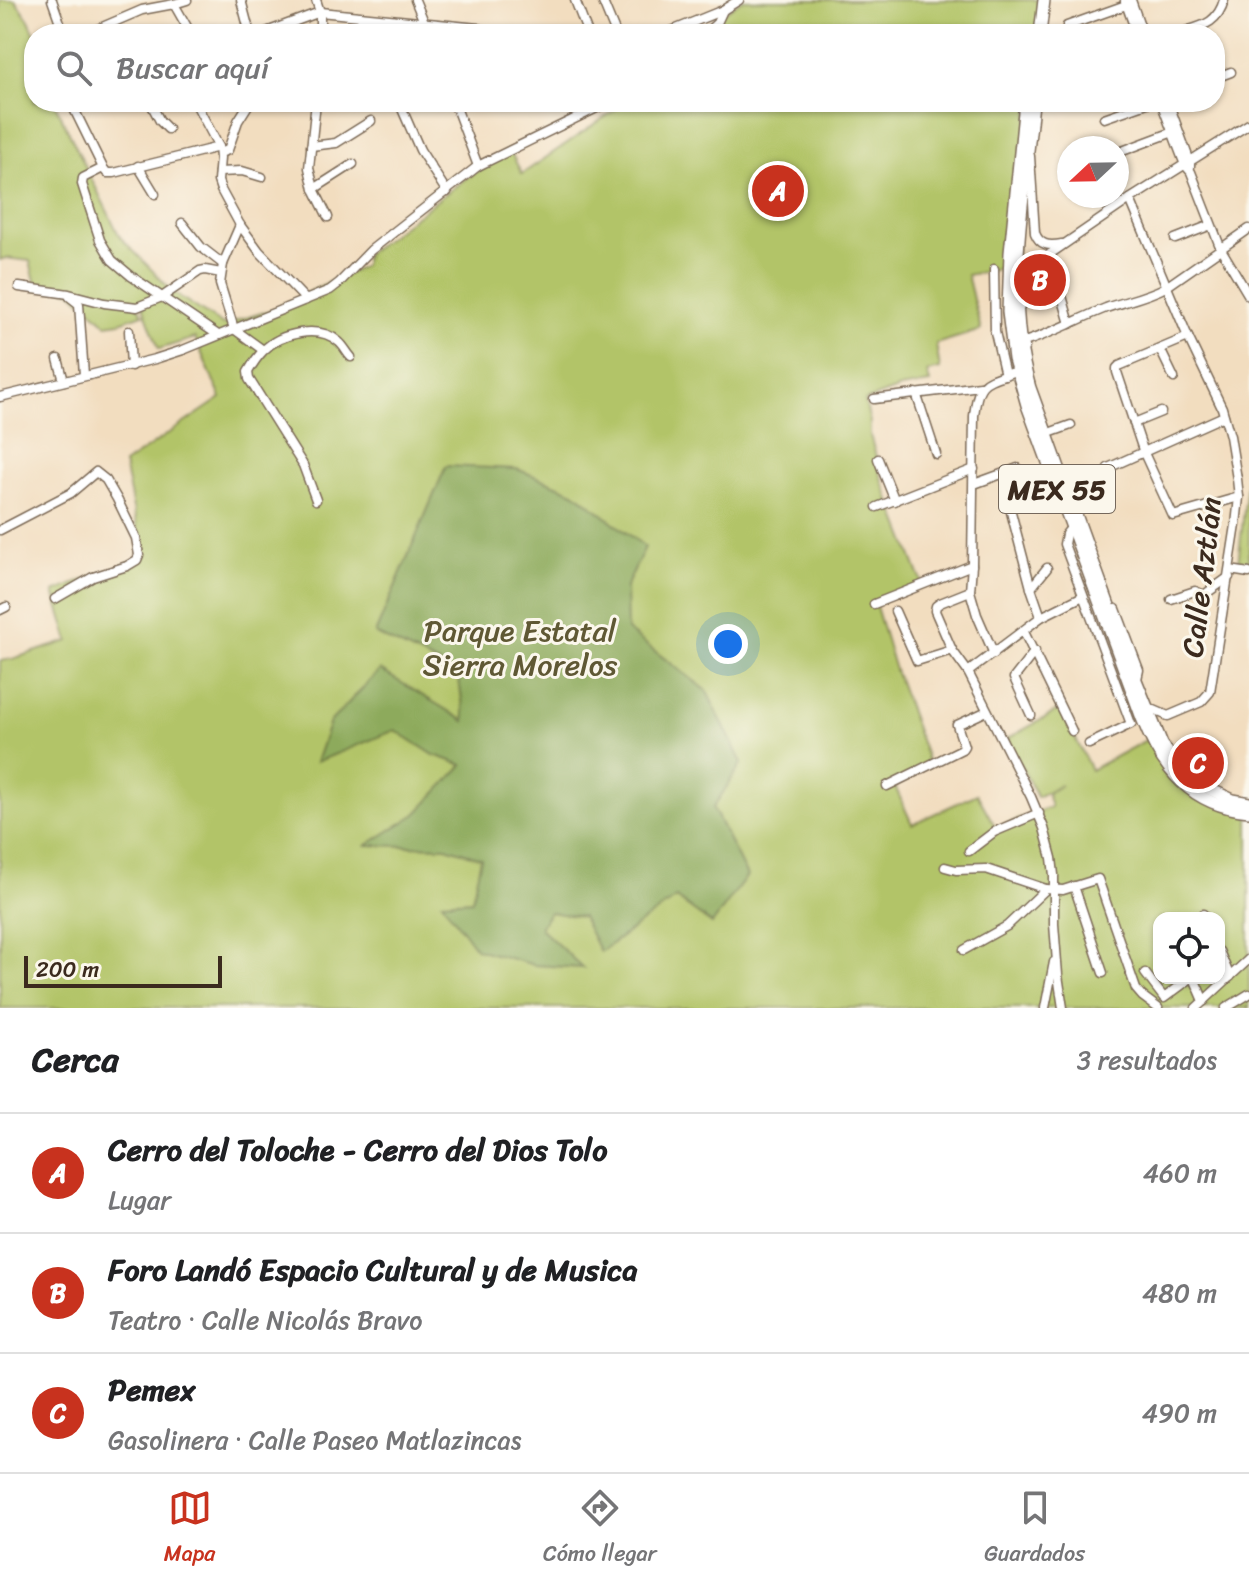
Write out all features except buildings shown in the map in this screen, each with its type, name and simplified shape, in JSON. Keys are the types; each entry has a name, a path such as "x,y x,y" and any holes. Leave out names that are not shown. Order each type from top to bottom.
{"highway":[{"path":"1033,24 1036,0"},
{"path":"1041,24 1044,0"},
{"name":"MEX 55","path":"1024,112 1009,273 1011,373 1031,417 1149,737 1169,769 1189,789 1220,805 1249,811"},
{"name":"MEX 55","path":"1032,112 1017,268 1019,343 1026,374 1159,737 1170,756 1192,779 1223,796 1249,803"}],"street":[{"path":"52,0 60,24"},
{"path":"108,24 157,3 174,4 187,0"},
{"path":"241,0 247,24"},
{"path":"316,0 320,24"},
{"path":"415,0 424,22"},
{"path":"575,0 584,24"},
{"path":"602,0 612,24"},
{"path":"689,24 739,0"},
{"path":"1202,24 1215,19 1224,0"},
{"path":"1073,24 1127,2"},
{"path":"1127,2 1134,24"},
{"path":"1127,2 1138,24"},
{"path":"174,4 185,24"},
{"path":"716,24 723,10"},
{"path":"288,24 320,12 442,24"},
{"path":"365,17 366,24"},
{"path":"1225,74 1231,72"},
{"path":"75,112 103,168 110,174 220,150 226,152 244,112"},
{"path":"155,112 168,129"},
{"path":"200,112 220,150 218,181 221,190 240,225 259,251 306,300"},
{"path":"315,112 309,168 314,189 328,217"},
{"path":"403,112 420,150 447,192"},
{"path":"458,112 478,166"},
{"path":"0,397 131,366 183,350 335,287 371,250 478,166 589,112"},
{"path":"1104,118 1121,112"},
{"path":"1165,112 1189,166"},
{"path":"1171,112 1221,249 1249,296"},
{"path":"311,146 336,143 371,121"},
{"path":"1017,318 1030,279 1050,254 1249,124"},
{"path":"1129,148 1173,132"},
{"path":"1029,146 1035,233 1038,240 1045,244 1063,244"},
{"path":"314,189 353,164"},
{"path":"138,166 155,194"},
{"path":"103,168 83,178 82,184 104,250 119,267 218,335"},
{"path":"219,172 242,171 262,177"},
{"name":"Calle Aztlán","path":"1130,199 1224,416 1239,497 1230,573 1209,696 1168,716"},
{"path":"182,223 222,268"},
{"path":"240,225 222,268 220,288 234,329 263,350"},
{"path":"1175,239 1211,225"},
{"path":"1071,425 1048,434 1024,342 1166,287 1249,229"},
{"path":"1050,254 1070,324"},
{"path":"19,287 128,306 145,305 200,271 222,268"},
{"path":"874,399 980,386 1011,373 995,332 994,269"},
{"path":"69,294 79,304 84,375"},
{"path":"129,331 131,366"},
{"path":"316,500 303,465 248,376 249,369 263,350 297,333 313,332 331,337 351,357"},
{"path":"1188,337 1116,369 1144,453 1172,515 1239,497"},
{"path":"1160,349 1174,378"},
{"path":"58,359 64,381"},
{"path":"980,386 974,416 970,591 994,654"},
{"path":"916,393 936,454"},
{"path":"1134,423 1161,412"},
{"path":"1108,468 1224,416"},
{"path":"878,459 895,501"},
{"path":"974,484 1018,468"},
{"path":"877,507 974,469"},
{"path":"0,530 71,493 96,472 106,480 139,545 137,560 93,577 55,599"},
{"path":"1011,512 1041,617"},
{"path":"1071,528 1064,544 1131,724 1089,744"},
{"path":"874,604 972,565"},
{"path":"1031,588 1047,568"},
{"path":"1171,599 1195,591 1205,594 1230,573 1249,573"},
{"path":"970,591 940,603 937,614 952,650 968,672 1039,813 1052,858 1050,890 1063,1008"},
{"path":"968,672 1041,617 1083,596"},
{"path":"895,611 917,661 952,650"},
{"path":"1024,632 1072,731"},
{"path":"1102,648 1110,633"},
{"path":"1031,715 1014,678 1035,651"},
{"path":"1147,707 1168,716 1159,737"},
{"path":"887,786 962,749 964,745 957,725 987,711"},
{"path":"969,851 994,832 1039,813"},
{"path":"945,867 956,870 986,869 1050,890 1097,879 1136,989 1158,1008"},
{"path":"1074,886 1103,973"},
{"path":"964,950 1007,926 1050,890"},
{"path":"1045,1008 1056,951"},
{"path":"1195,984 1200,1005 1249,959"},
{"path":"1225,965 1230,977"},
{"path":"1145,973 1153,984"},
{"path":"1153,984 1164,998 1184,984"},
{"path":"1226,1008 1249,994"}],"green space":[{"name":"Parque Estatal Sierra Morelos","path":"0,0 15,0 31,24 24,24 24,112 59,112 120,237 174,293 223,325 271,310 364,266 366,254 465,179 510,151 522,174 612,112 1029,112 1015,266 967,275 981,330 936,344 940,369 927,372 930,383 900,388 865,401 870,435 883,482 923,585 875,603 929,765 893,782 912,824 977,794 996,828 1051,807 1047,793 1061,785 1037,797 1007,739 1061,709 1091,770 1157,734 1188,777 1249,808 1249,1008 0,1008 0,661 69,641 54,592 143,557 124,464 221,398 195,338 159,349 142,304 137,304 143,314 106,324 71,291 36,285 30,261 0,260"},
{"path":"742,0 1042,0 1038,24 709,24"},
{"path":"446,466 517,469 574,492 645,547 626,587 627,630 706,690 742,763 713,808 747,876 712,924 676,898 600,952 582,917 549,912 540,928 583,968 534,965 476,949 442,902 472,900 481,858 446,847 367,845 416,814 463,765 434,755 395,730 316,762 330,722 380,670 465,721 458,673 375,634"},
{"path":"1249,466 1249,566 1238,564"}],"place":[{"name":"Cerro del Toloche - Cerro del Dios Tolo","path":"778,191"},
{"name":"Foro Landó Espacio Cultural y de Musica","path":"1040,280"},
{"name":"Pemex","path":"1198,763"}]}
